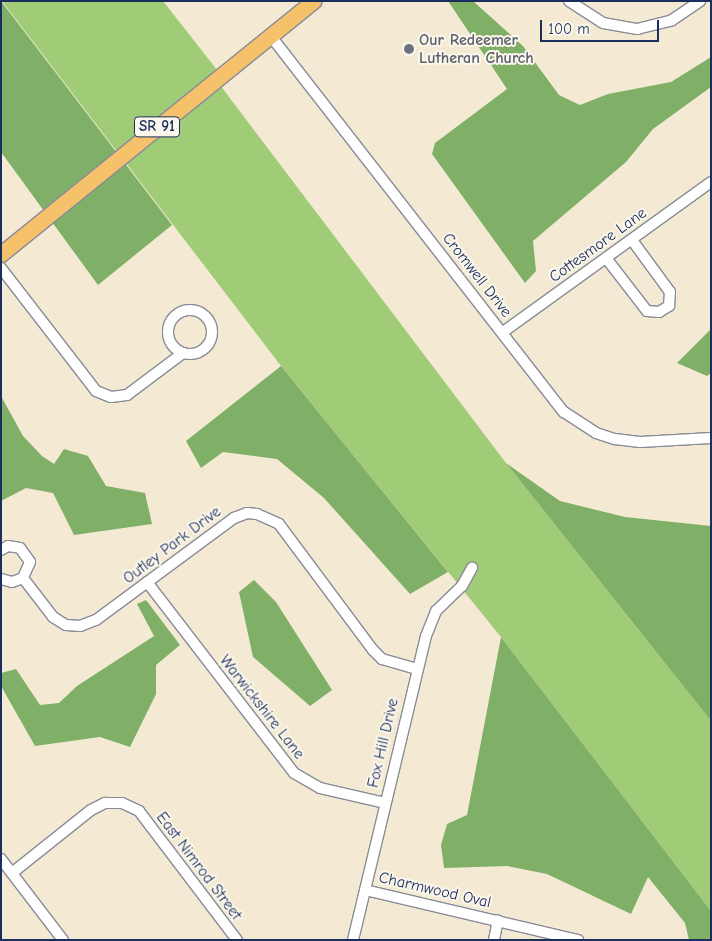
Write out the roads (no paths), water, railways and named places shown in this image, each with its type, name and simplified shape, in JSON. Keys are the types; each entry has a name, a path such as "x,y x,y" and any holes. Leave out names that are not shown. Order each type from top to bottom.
{"main road":[{"name":"SR 91","path":"1,254 313,1"}],"street":[{"path":"569,1 603,23 637,29 672,20 700,1"},
{"name":"Cromwell Drive","path":"270,35 564,412 596,433 640,442 711,438"},
{"name":"Cottesmore Lane","path":"503,332 711,182"},
{"path":"606,258 647,311 659,312 669,306 670,292 632,240"},
{"path":"1,268 96,391 111,397 127,395 182,353 197,353 208,344 211,330 199,313 179,313 170,324 169,338 182,353"},
{"name":"Outley Park Drive","path":"23,578 53,617 66,625 80,626 96,620 234,518 247,513 269,518 279,524 373,650 382,658 416,669"},
{"path":"1,550 14,546 25,551 30,568 23,578 12,582 1,579"},
{"name":"Fox Hill Drive","path":"353,940 416,669 436,611 462,586 472,568"},
{"name":"Warwickshire Lane","path":"147,582 294,773 320,788 385,803"},
{"name":"East Nimrod Street","path":"12,873 91,810 105,803 122,803 138,811 237,940"},
{"path":"1,858 63,940"},
{"name":"Charmwood Oval","path":"365,890 578,940"},
{"name":"Charmwood Oval","path":"494,940 498,920"}],"place":[{"name":"Our Redeemer Lutheran Church","path":"409,49"}]}
